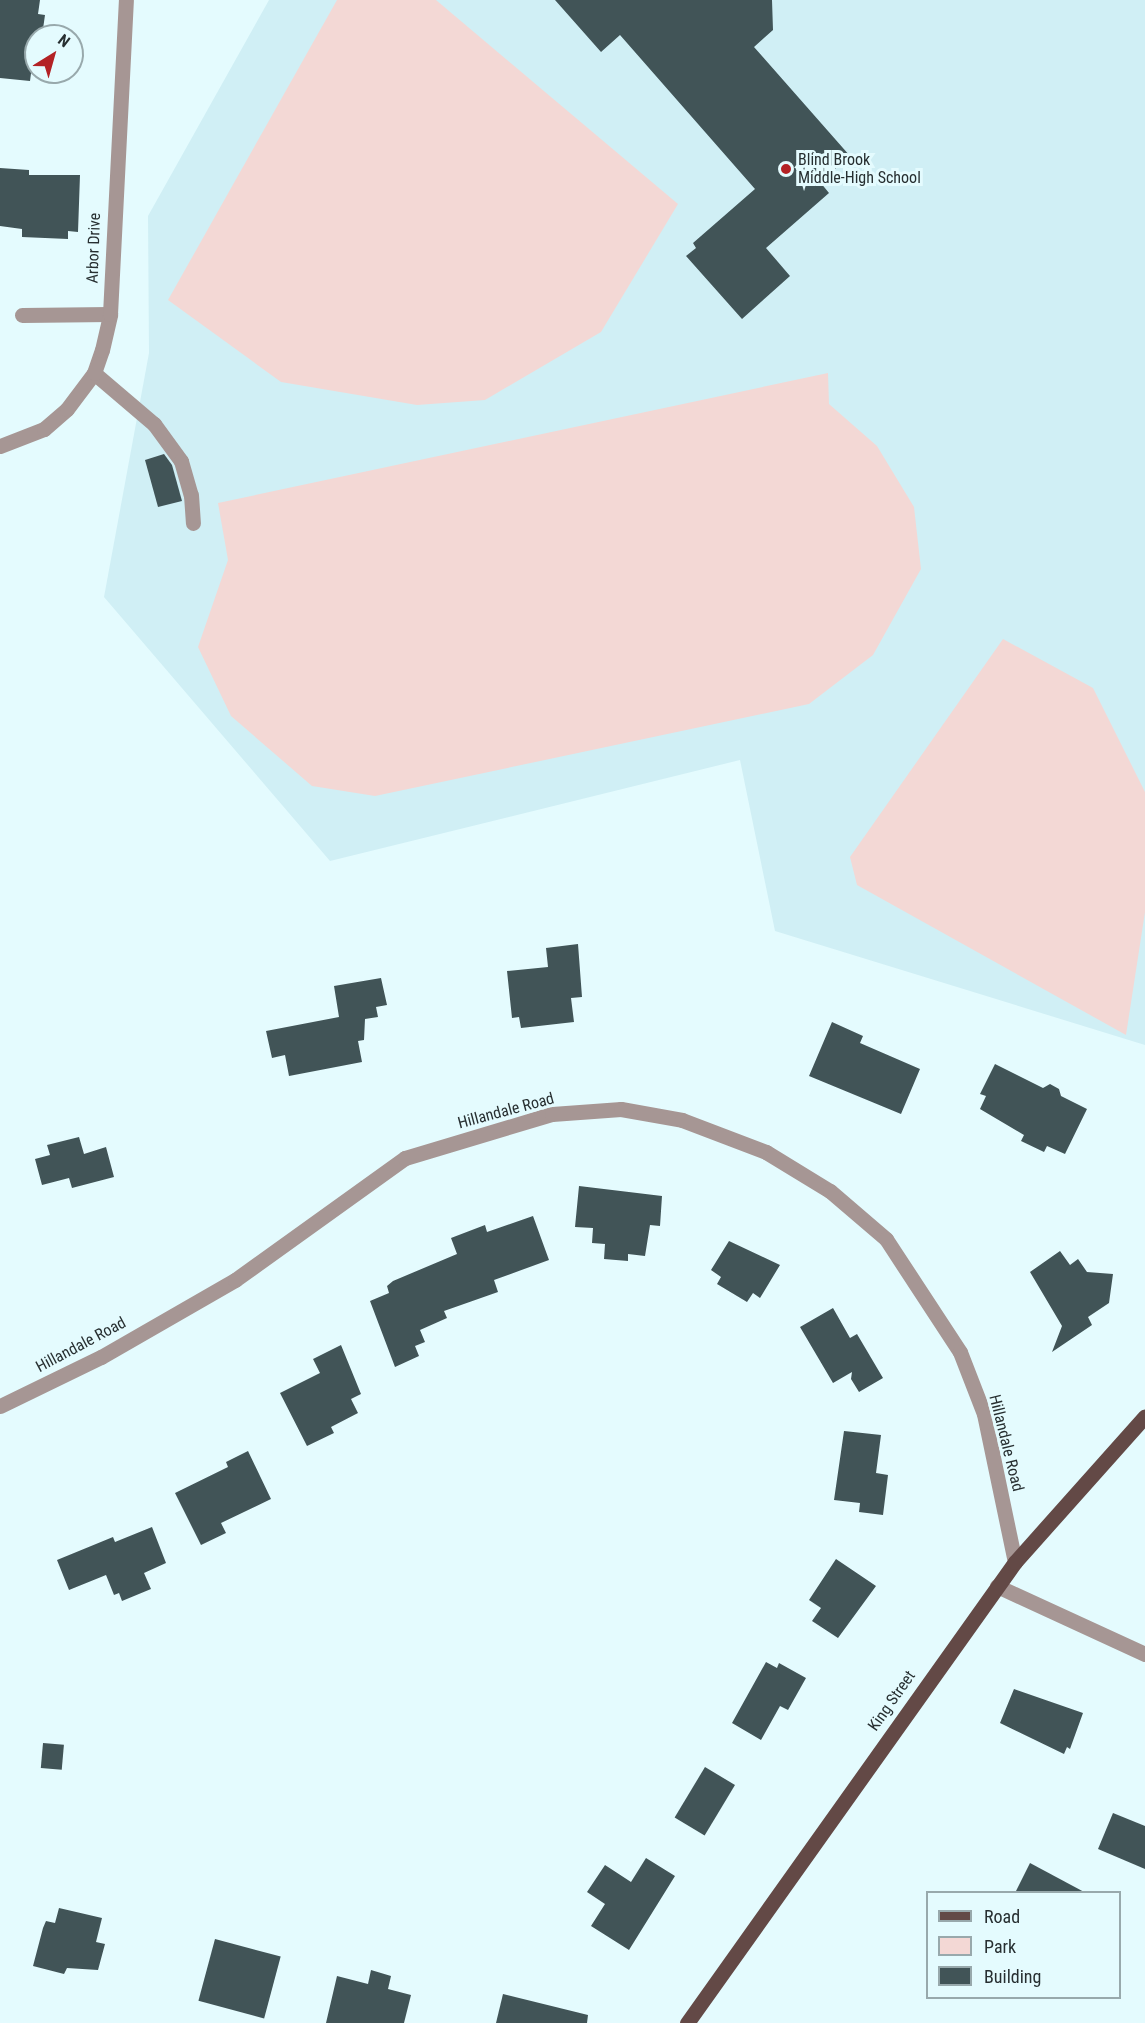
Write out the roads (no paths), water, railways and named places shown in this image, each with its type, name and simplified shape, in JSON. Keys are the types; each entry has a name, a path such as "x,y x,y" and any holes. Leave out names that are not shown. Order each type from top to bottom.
{"main road":[{"name":"King Street","path":"687,2023 1015,1562 1145,1416"}],"street":[{"name":"Arbor Drive","path":"0,446 44,429 67,409 94,373 110,314 126,0"},
{"path":"22,315 110,314"},
{"path":"94,373 154,424 181,461 191,495 193,524"},
{"name":"Hillandale Road","path":"0,1406 101,1357 235,1280 405,1158 552,1114 621,1109 682,1120 766,1152 830,1191 886,1239 960,1352 984,1414 1015,1562"},
{"path":"997,1586 1145,1654"}],"place":[{"name":"Blind Brook Middle-High School","path":"786,169"}]}
